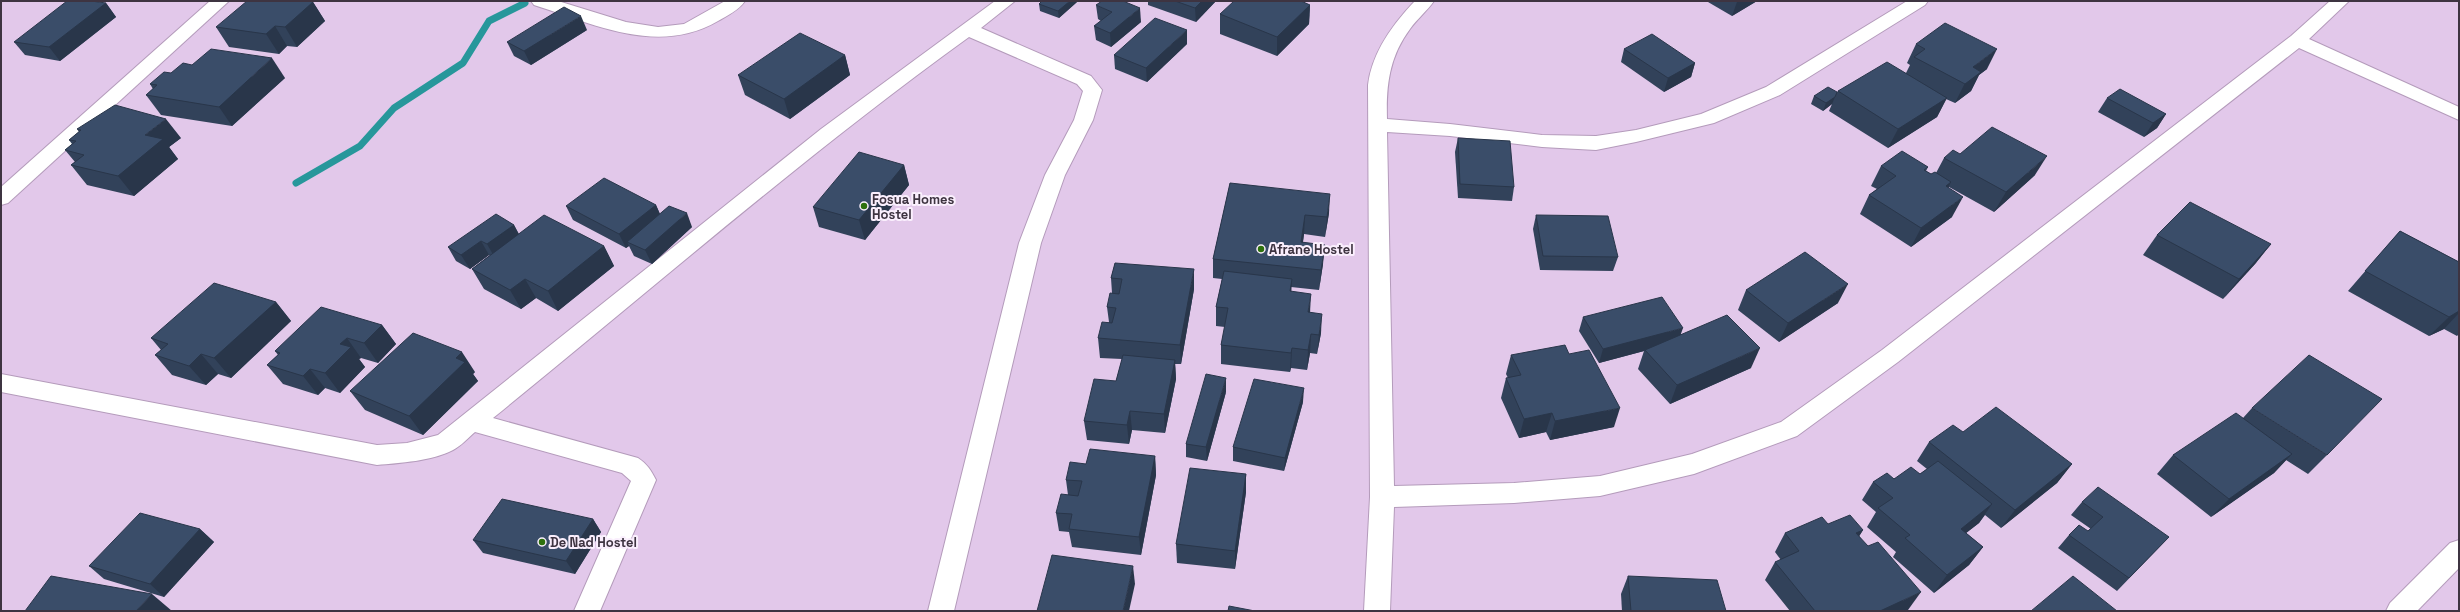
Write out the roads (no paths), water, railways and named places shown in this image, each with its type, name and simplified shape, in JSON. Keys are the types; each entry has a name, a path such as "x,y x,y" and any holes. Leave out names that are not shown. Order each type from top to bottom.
{"street":[{"path":"1,198 220,1"},
{"path":"540,1 637,29 674,32 700,23 736,1"},
{"path":"1,383 377,455 408,453 445,443 681,250 884,89 1006,1"},
{"path":"1377,611 1382,497 1377,125 1378,78 1390,46 1412,14 1425,1"},
{"path":"1377,125 1450,130 1542,141 1588,143 1636,136 1708,119 1773,91 1919,1"},
{"path":"1382,497 1514,492 1600,486 1694,464 1789,429 1890,356 2297,40 2340,1"},
{"path":"941,611 1030,243 1044,199 1059,165 1090,109 1093,90 1084,80 967,29"},
{"path":"2297,40 2459,114"},
{"path":"472,422 629,465 638,471 644,480 587,611"},
{"path":"2399,611 2455,562"}],"waterway":[{"path":"296,183 360,146 394,108 463,63 489,21 525,3"}],"place":[{"name":"Fosua Homes Hostel","path":"864,206"},
{"name":"Afrane Hostel","path":"1261,249"},
{"name":"De Nad Hostel","path":"542,542"}]}
